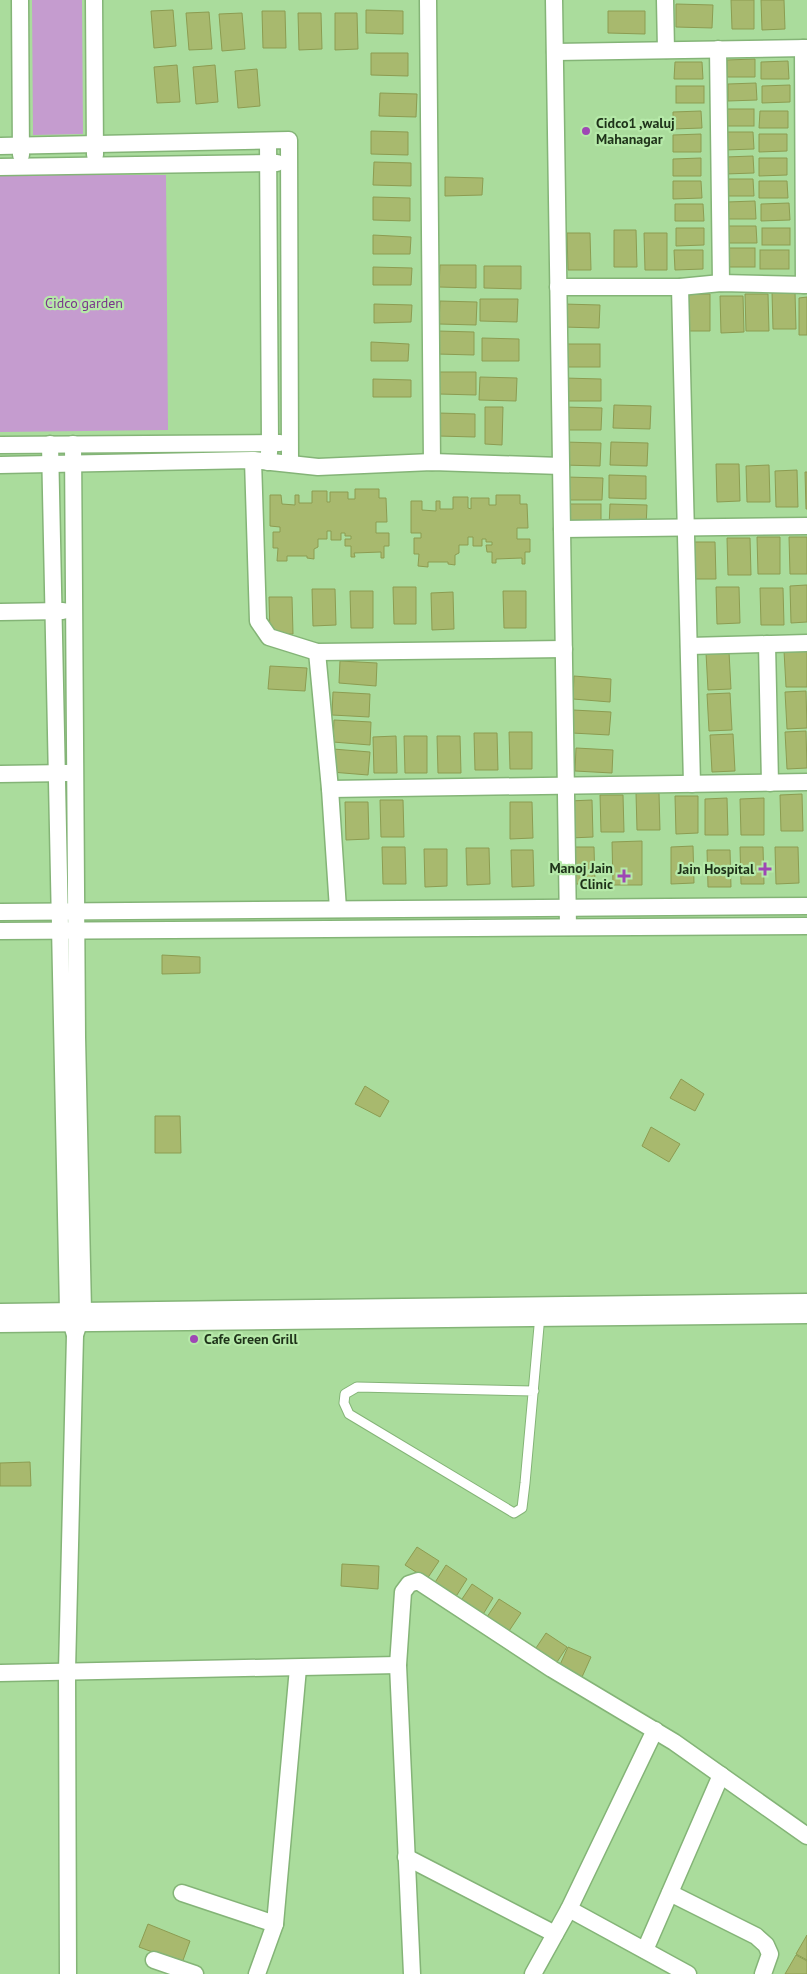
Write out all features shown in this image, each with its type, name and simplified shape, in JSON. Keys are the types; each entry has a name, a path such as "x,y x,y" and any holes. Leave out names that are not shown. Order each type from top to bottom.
{"street":[{"path":"20,0 21,167"},
{"path":"94,0 95,166"},
{"path":"428,0 432,462"},
{"path":"554,0 568,927"},
{"path":"665,0 666,50"},
{"path":"555,52 805,48 806,285 721,282 680,287 558,287"},
{"path":"718,49 721,282"},
{"path":"268,140 270,443 261,461 258,621 269,637 317,652 564,649"},
{"path":"0,146 289,140 290,463"},
{"path":"0,167 289,162"},
{"path":"680,287 692,784"},
{"path":"0,445 290,442"},
{"path":"50,444 60,912 68,931 75,1321 67,1671 68,1974"},
{"path":"68,931 76,911 73,444"},
{"path":"0,465 261,461 318,467 432,462 561,466"},
{"path":"562,530 807,526"},
{"path":"0,612 74,610"},
{"path":"689,646 807,643"},
{"path":"767,644 770,783"},
{"path":"317,652 330,790 338,909"},
{"path":"0,774 75,773"},
{"path":"330,790 807,782"},
{"path":"0,912 807,906"},
{"path":"257,930 258,910"},
{"path":"0,931 807,926"},
{"path":"0,1324 540,1311 807,1302"},
{"path":"540,1311 807,1315"},
{"path":"0,1312 75,1321"},
{"path":"412,1974 398,1665 403,1592 409,1584 418,1581 552,1669 655,1730 807,1836"},
{"path":"0,1673 398,1665"},
{"path":"257,1974 275,1924 298,1668"},
{"path":"533,1974 570,1908 655,1730"},
{"path":"645,1950 721,1775"},
{"path":"406,1857 555,1934"},
{"path":"182,1893 275,1924"},
{"path":"670,1893 756,1936 766,1945 770,1954 763,1974"},
{"path":"570,1908 688,1974"},
{"path":"154,1960 194,1974"}],"lane":[{"path":"534,1391 357,1387 345,1394 344,1403 349,1414 514,1513 522,1508 534,1391 540,1311"}],"green space":[{"path":"32,0 82,0 83,134 33,135"},
{"name":"Cidco garden","path":"0,175 166,175 168,430 0,432"}],"building":[{"path":"731,0 754,0 754,29 732,29"},
{"path":"761,0 784,0 785,29 762,30"},
{"path":"676,4 713,5 712,28 676,27"},
{"path":"173,10 176,46 154,48 151,11"},
{"path":"366,10 403,11 403,34 366,33"},
{"path":"262,11 285,11 286,48 263,48"},
{"path":"608,11 645,11 645,34 608,33"},
{"path":"209,12 212,49 189,50 186,13"},
{"path":"242,13 245,49 222,51 219,14"},
{"path":"298,13 321,13 322,49 299,50"},
{"path":"335,13 357,13 358,49 335,50"},
{"path":"371,53 408,53 408,76 371,75"},
{"path":"755,59 755,77 727,77 727,60"},
{"path":"788,61 789,79 761,79 761,62"},
{"path":"675,62 702,62 703,79 674,79"},
{"path":"177,65 180,102 157,103 154,67"},
{"path":"215,65 218,102 196,104 193,67"},
{"path":"257,69 260,106 238,108 235,71"},
{"path":"756,83 757,100 728,101 728,84"},
{"path":"790,85 790,102 762,103 762,86"},
{"path":"676,86 704,86 704,103 676,103"},
{"path":"380,93 417,94 416,117 379,116"},
{"path":"726,109 754,109 754,126 726,126"},
{"path":"701,111 702,128 673,129 673,112"},
{"path":"760,111 788,111 788,128 759,128"},
{"path":"371,131 408,132 408,155 371,154"},
{"path":"725,132 753,132 754,149 725,150"},
{"path":"701,134 701,152 673,152 673,135"},
{"path":"759,134 787,134 787,151 759,152"},
{"path":"753,156 754,173 725,174 725,157"},
{"path":"701,158 701,176 673,176 673,159"},
{"path":"759,158 787,158 787,175 759,176"},
{"path":"374,162 411,163 411,186 373,185"},
{"path":"445,177 483,178 482,195 445,196"},
{"path":"725,179 753,179 754,196 725,196"},
{"path":"673,181 701,181 702,198 673,199"},
{"path":"759,181 787,181 788,198 759,198"},
{"path":"373,197 410,198 410,221 373,220"},
{"path":"755,201 756,219 727,219 727,202"},
{"path":"789,203 790,220 761,221 761,204"},
{"path":"675,204 703,204 704,221 675,221"},
{"path":"728,226 756,226 757,243 728,243"},
{"path":"676,228 704,228 704,245 676,246"},
{"path":"762,228 790,228 790,245 762,245"},
{"path":"614,230 636,230 637,267 614,267"},
{"path":"567,233 590,233 591,270 568,270"},
{"path":"644,233 667,233 667,270 645,270"},
{"path":"373,235 411,237 410,254 373,254"},
{"path":"727,248 755,248 755,267 727,267"},
{"path":"674,250 703,250 703,269 675,270"},
{"path":"760,250 789,250 789,269 760,269"},
{"path":"440,265 476,265 476,288 439,287"},
{"path":"484,266 521,266 521,289 484,288"},
{"path":"373,267 412,268 411,285 373,285"},
{"path":"772,292 795,292 796,329 773,329"},
{"path":"687,294 710,294 710,331 688,331"},
{"path":"745,294 768,294 769,331 746,331"},
{"path":"720,296 743,296 744,332 721,333"},
{"path":"807,297 807,335 799,335 799,298"},
{"path":"480,299 518,299 517,322 480,321"},
{"path":"440,301 477,302 476,325 439,324"},
{"path":"374,304 412,305 411,322 374,323"},
{"path":"563,304 600,305 599,328 563,327"},
{"path":"438,331 474,332 474,355 437,354"},
{"path":"482,338 519,339 519,361 482,361"},
{"path":"371,342 409,344 408,361 371,361"},
{"path":"563,344 600,344 600,367 563,367"},
{"path":"439,372 476,372 476,395 439,394"},
{"path":"480,377 517,378 516,401 479,400"},
{"path":"564,378 601,379 601,401 564,401"},
{"path":"373,379 411,380 411,397 373,397"},
{"path":"614,405 651,406 650,429 613,428"},
{"path":"485,407 503,407 502,445 485,444"},
{"path":"564,407 602,408 601,430 564,430"},
{"path":"438,413 475,414 475,437 438,436"},
{"path":"564,442 601,443 600,466 563,465"},
{"path":"611,442 648,443 647,466 610,465"},
{"path":"716,464 739,464 740,501 717,502"},
{"path":"769,465 770,502 747,502 746,466"},
{"path":"797,470 798,507 776,507 775,471"},
{"path":"805,472 807,472 807,509 806,509"},
{"path":"609,475 646,476 646,499 609,498"},
{"path":"566,477 603,478 602,500 565,500"},
{"path":"355,489 379,489 379,498 386,498 387,522 376,522 376,533 389,533 389,546 384,546 384,558 381,558 381,552 354,553 355,557 351,557 351,546 345,546 345,539 351,539 351,536 345,536 345,533 341,533 341,540 331,540 331,531 327,531 327,539 318,539 318,547 314,549 314,559 307,558 307,556 287,556 287,561 277,561 278,548 273,548 273,532 280,532 280,527 270,526 270,495 281,495 282,504 295,505 295,495 299,495 299,503 312,503 312,491 327,491 327,502 330,502 330,492 348,492 348,499 355,499"},
{"path":"496,495 520,495 520,504 527,504 528,528 517,528 517,539 530,539 530,552 525,552 525,564 522,564 522,558 496,559 496,563 492,563 492,552 487,552 486,545 492,545 492,542 486,542 486,539 482,539 482,546 473,546 473,537 468,537 468,545 459,545 459,553 455,555 455,565 448,564 448,562 428,562 428,567 418,566 419,554 414,554 414,538 421,538 421,533 411,533 411,501 422,501 422,510 436,511 436,501 440,501 440,509 453,509 453,497 468,497 468,508 471,509 471,498 489,498 489,505 496,505"},
{"path":"564,504 601,504 601,527 564,527"},
{"path":"610,504 647,505 646,527 609,527"},
{"path":"757,537 780,537 780,574 758,574"},
{"path":"789,537 807,537 807,574 790,574"},
{"path":"727,538 750,538 751,575 728,575"},
{"path":"692,542 715,542 716,579 693,579"},
{"path":"807,585 807,622 791,623 790,586"},
{"path":"393,587 416,587 416,624 394,624"},
{"path":"716,587 739,587 740,623 717,624"},
{"path":"760,588 783,588 784,625 761,625"},
{"path":"312,589 335,589 336,625 313,626"},
{"path":"350,591 373,591 373,628 351,628"},
{"path":"503,591 526,591 526,628 504,628"},
{"path":"453,592 454,629 432,630 431,593"},
{"path":"269,597 292,597 293,634 270,634"},
{"path":"807,650 807,687 786,687 784,651"},
{"path":"729,652 731,689 708,690 706,653"},
{"path":"340,661 377,663 376,686 339,683"},
{"path":"270,666 307,668 305,691 268,689"},
{"path":"574,676 611,679 610,702 573,699"},
{"path":"806,691 807,728 787,729 785,692"},
{"path":"333,692 370,694 369,717 332,715"},
{"path":"730,693 732,730 709,731 707,694"},
{"path":"573,710 611,712 609,735 572,733"},
{"path":"334,720 371,722 370,745 333,742"},
{"path":"806,731 807,768 787,769 785,732"},
{"path":"509,732 532,732 532,769 510,769"},
{"path":"474,733 497,733 498,770 475,770"},
{"path":"733,734 735,771 712,772 710,735"},
{"path":"396,736 397,773 374,773 373,737"},
{"path":"404,736 427,736 427,773 405,773"},
{"path":"437,736 460,736 461,773 438,773"},
{"path":"576,748 613,750 612,773 575,771"},
{"path":"333,749 370,752 368,775 331,772"},
{"path":"636,793 659,793 660,830 637,830"},
{"path":"802,794 803,831 781,831 780,795"},
{"path":"600,795 623,795 624,832 601,832"},
{"path":"675,796 698,796 698,833 676,834"},
{"path":"727,798 728,835 705,835 705,799"},
{"path":"764,798 764,835 741,835 740,799"},
{"path":"380,800 403,800 404,837 381,837"},
{"path":"592,800 593,837 570,838 569,801"},
{"path":"345,802 368,802 369,839 346,840"},
{"path":"510,802 532,802 533,838 510,839"},
{"path":"642,841 642,885 613,885 612,842"},
{"path":"693,846 694,883 671,884 671,847"},
{"path":"382,847 405,847 406,884 383,884"},
{"path":"571,847 594,847 595,884 572,884"},
{"path":"740,847 763,847 764,884 741,884"},
{"path":"775,847 798,847 799,883 776,884"},
{"path":"466,848 489,848 490,884 467,885"},
{"path":"424,849 447,849 447,886 425,887"},
{"path":"511,850 533,850 534,886 512,887"},
{"path":"707,850 730,850 731,887 708,887"},
{"path":"162,955 200,957 200,973 162,974"},
{"path":"681,1079 704,1094 695,1111 670,1098"},
{"path":"365,1086 389,1101 380,1117 355,1104"},
{"path":"155,1116 180,1116 181,1153 155,1153"},
{"path":"651,1127 680,1144 669,1162 642,1146"},
{"path":"30,1462 31,1486 0,1486 0,1463"},
{"path":"417,1547 439,1561 427,1579 405,1565"},
{"path":"342,1564 379,1566 378,1589 341,1586"},
{"path":"446,1565 467,1579 455,1598 434,1584"},
{"path":"472,1584 493,1598 482,1616 460,1602"},
{"path":"499,1599 521,1613 509,1631 487,1617"},
{"path":"546,1633 567,1647 555,1665 534,1651"},
{"path":"568,1647 591,1657 582,1677 559,1667"},
{"path":"148,1924 190,1941 182,1963 139,1947"},
{"path":"807,1935 807,1960 796,1954"},
{"path":"796,1955 807,1961 807,1974 785,1974"}],"place":[{"name":"Cidco1 ,waluj Mahanagar","path":"586,131"},
{"name":"Jain Hospital","path":"765,869"},
{"name":"Manoj Jain Clinic","path":"624,876"},
{"name":"Cafe Green Grill","path":"194,1339"}]}
